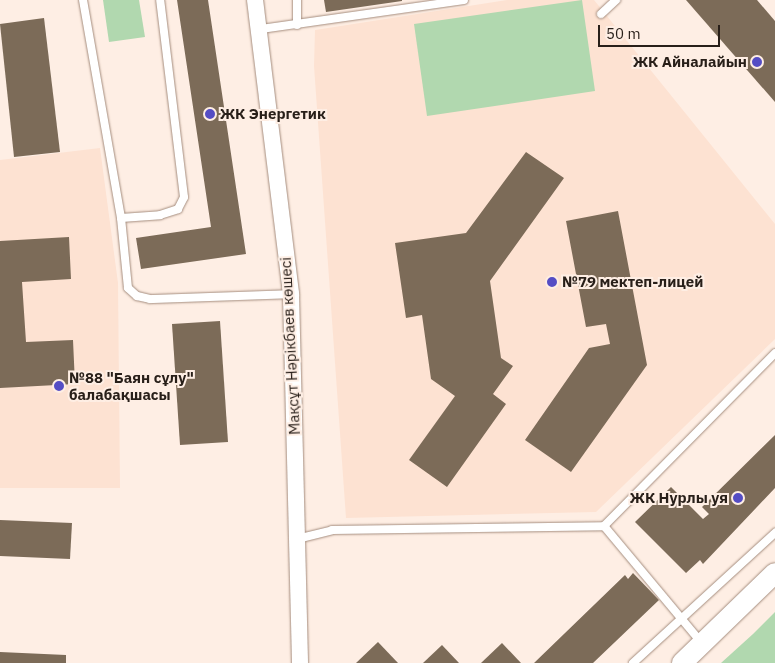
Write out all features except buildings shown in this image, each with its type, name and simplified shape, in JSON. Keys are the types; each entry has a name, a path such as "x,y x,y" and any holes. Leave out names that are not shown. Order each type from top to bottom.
{"street":[{"name":"Мақсұт Нәрікбаев көшесі","path":"255,0 261,29 291,294 300,663"},
{"path":"682,663 775,573"}],"lane":[{"path":"83,0 121,218 128,288 137,296 150,299 291,294"},
{"path":"121,218 160,215 178,209 184,197 160,0"},
{"path":"297,0 297,25"},
{"path":"261,29 464,0"},
{"path":"601,14 616,0"},
{"path":"297,539 332,530 604,526 775,353"},
{"path":"604,526 702,643"},
{"path":"633,663 682,621 775,533"}],"shaded area":[{"name":"№79 мектеп-лицей","path":"507,0 594,0 775,224 775,339 596,512 346,518 314,66 315,30"},
{"name":"№88 \"Баян сұлу\" балабақшасы","path":"100,148 118,283 120,488 0,488 0,160"}],"green space":[{"path":"103,0 139,0 145,37 109,42"},
{"path":"582,0 595,91 427,116 414,24"},
{"path":"775,612 775,663 721,663 753,634"}],"place":[{"name":"ЖК Айналайын","path":"757,62"},
{"name":"ЖК Энергетик","path":"210,114"},
{"name":"№79 мектеп-лицей","path":"552,282"},
{"name":"№88 \"Баян сұлу\" балабақшасы","path":"59,386"},
{"name":"ЖК Нурлы уя","path":"738,498"}]}
